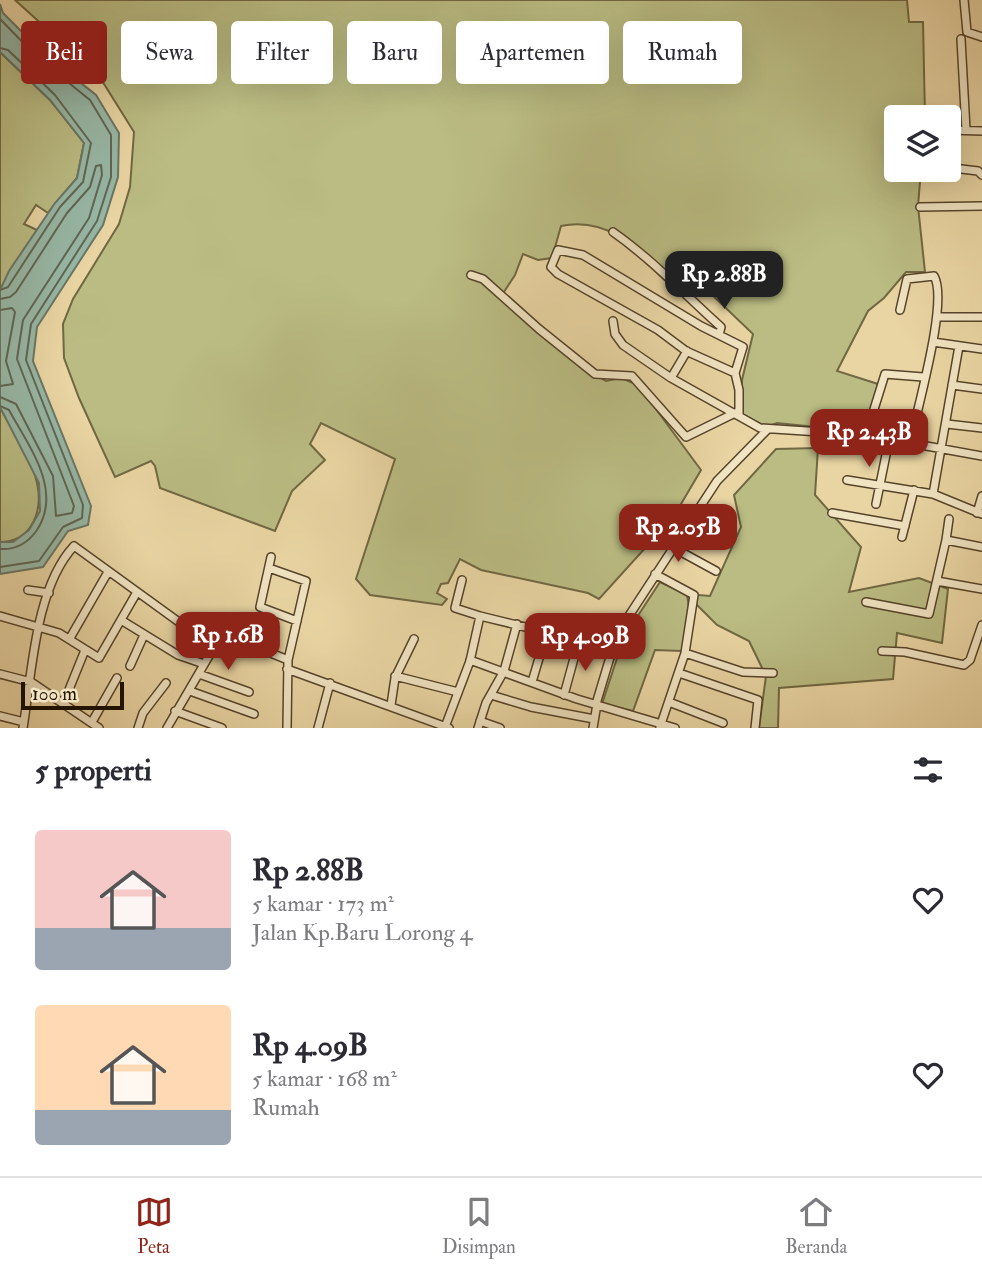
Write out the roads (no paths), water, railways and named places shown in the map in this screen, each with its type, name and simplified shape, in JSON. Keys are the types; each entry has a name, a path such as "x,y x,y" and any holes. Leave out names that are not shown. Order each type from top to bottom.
{"street":[{"path":"964,0 968,33 982,37"},
{"path":"961,39 966,130"},
{"path":"961,130 982,131"},
{"path":"961,170 982,175"},
{"path":"920,207 982,206"},
{"path":"613,232 648,257 676,287 722,327 719,335"},
{"path":"735,373 687,352 551,268 558,249 578,253 743,347 735,373 740,417"},
{"path":"471,275 483,279 539,329 596,374 632,376 686,437 740,417"},
{"path":"900,310 906,279 934,276 938,284 937,317 910,444"},
{"path":"937,317 982,317"},
{"path":"613,321 615,334 623,345 671,378 766,430 866,435 982,456"},
{"path":"933,342 982,349"},
{"path":"933,494 959,346"},
{"path":"671,378 687,352"},
{"path":"866,435 885,374 923,377"},
{"path":"952,385 982,389"},
{"path":"947,424 982,428"},
{"path":"593,728 617,634 717,481 766,430"},
{"path":"876,505 889,440"},
{"path":"847,480 933,494 979,513 982,496"},
{"path":"902,537 914,490"},
{"path":"832,513 905,526"},
{"path":"866,602 929,614 949,519"},
{"path":"946,540 982,547"},
{"path":"0,716 24,725 39,625 53,579 74,546 212,646"},
{"path":"672,547 716,571"},
{"path":"271,557 260,607 298,621"},
{"path":"269,568 306,581 288,660 287,728"},
{"path":"70,638 108,572"},
{"path":"655,574 694,595 685,653 660,726"},
{"path":"462,580 455,608 580,641 564,695"},
{"path":"937,581 982,589"},
{"path":"28,590 49,593"},
{"path":"0,616 39,625 70,638 99,658 137,592"},
{"path":"287,669 445,727 470,660 480,616"},
{"path":"121,620 178,655 204,664"},
{"path":"500,728 479,725 504,671 517,624"},
{"path":"882,651 905,652 964,665 970,660 982,625"},
{"path":"532,682 547,631"},
{"path":"130,666 144,635"},
{"path":"167,728 174,711 190,691 212,646 222,636 288,660"},
{"path":"391,705 396,676 414,639"},
{"path":"64,702 85,650"},
{"path":"685,653 743,672 774,673"},
{"path":"470,660 564,695 660,726 675,728"},
{"path":"679,673 759,702 755,728"},
{"path":"0,674 31,682 99,728"},
{"path":"199,674 249,692"},
{"path":"396,676 458,692"},
{"path":"92,722 117,678"},
{"path":"138,728 143,713 166,683"},
{"path":"318,728 330,683"},
{"path":"190,691 254,714"},
{"path":"491,695 530,707 594,719"},
{"path":"669,702 723,723"},
{"path":"174,711 222,728"}],"water":[{"path":"0,4 3,13 21,31 21,72 0,52"},
{"path":"33,84 82,84 96,95 119,133 118,177 103,225 37,327 33,361 91,506 88,525 68,531 43,567 0,574 0,542 13,542 29,530 40,511 39,483 0,407 0,290 9,271 55,203 77,178 84,143 50,100"}]}
